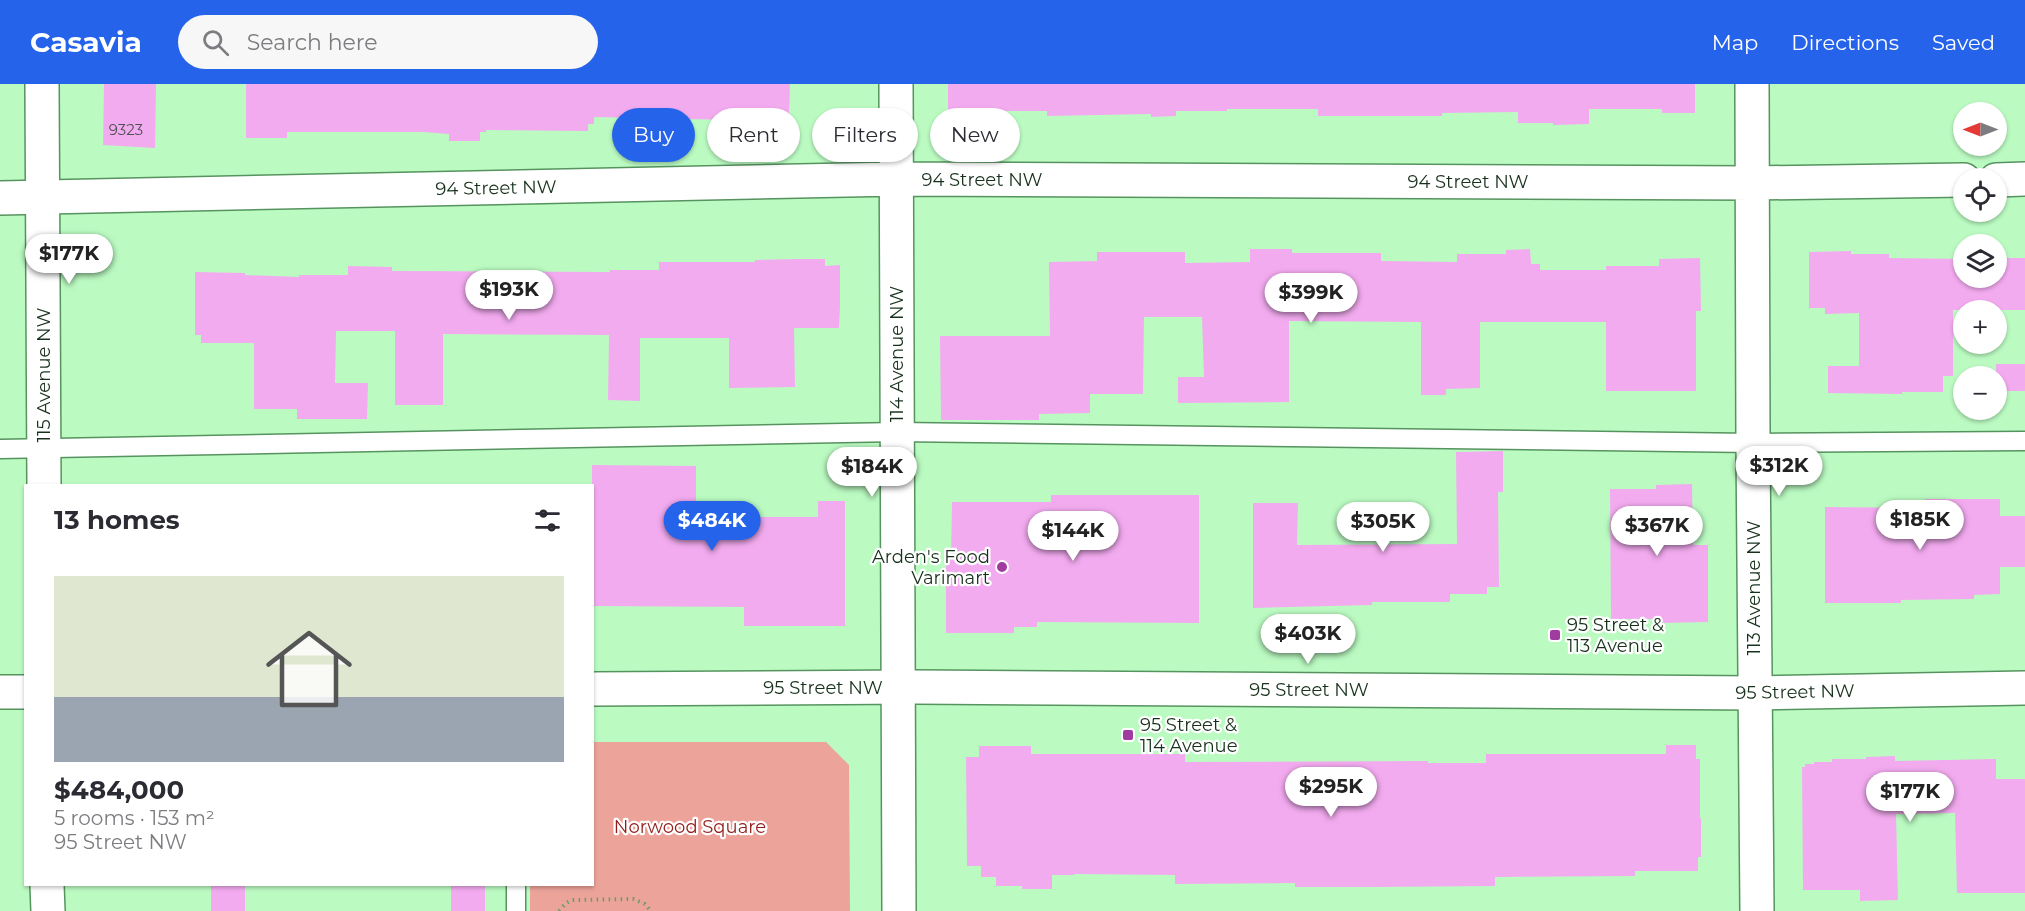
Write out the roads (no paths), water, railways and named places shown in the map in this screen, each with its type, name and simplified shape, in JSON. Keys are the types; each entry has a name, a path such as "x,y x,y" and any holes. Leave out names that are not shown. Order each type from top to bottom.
{"street":[{"name":"115 Avenue NW","path":"42,84 44,484"},
{"name":"114 Avenue NW","path":"896,84 899,911"},
{"name":"113 Avenue NW","path":"1752,84 1757,911"},
{"name":"94 Street NW","path":"0,198 897,179 1752,183 1953,180"},
{"path":"2007,180 2025,179"},
{"name":"95 Street NW","path":"594,689 898,687 1754,693 2025,688"},
{"path":"0,692 24,692"},
{"path":"47,886 48,911"}],"lane":[{"path":"0,449 897,432 1753,443 2025,441"},
{"path":"516,886 516,911"}],"place":[{"name":"Arden's Food Varimart","path":"1002,567"},
{"name":"95 Street & 113 Avenue","path":"1555,635"},
{"name":"95 Street & 114 Avenue","path":"1128,735"}],"park label":[{"name":"Norwood Square","path":"690,827"}]}
